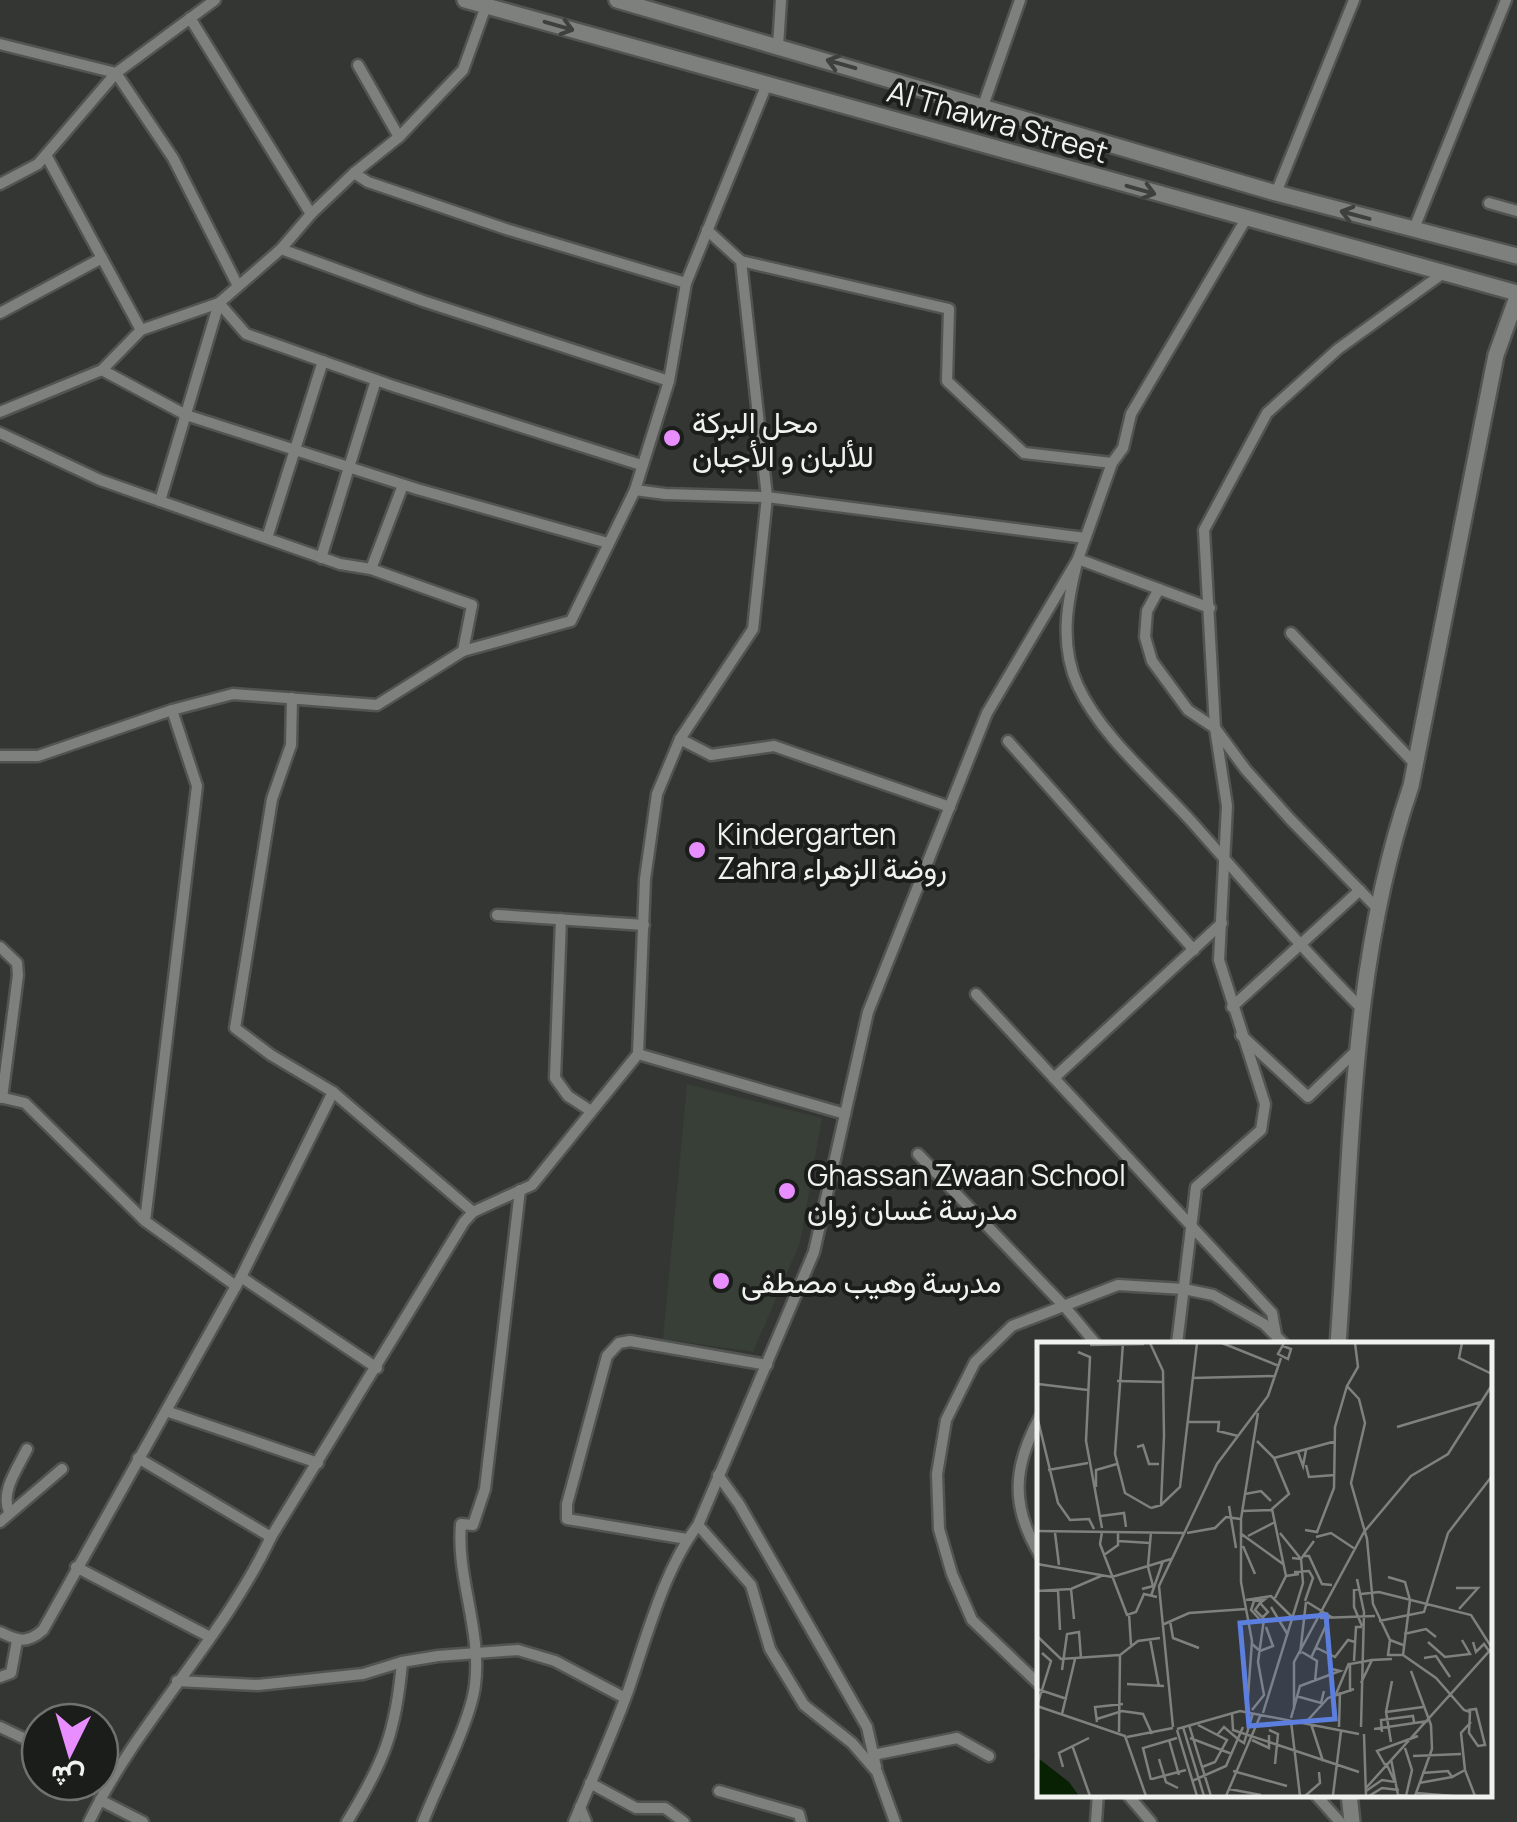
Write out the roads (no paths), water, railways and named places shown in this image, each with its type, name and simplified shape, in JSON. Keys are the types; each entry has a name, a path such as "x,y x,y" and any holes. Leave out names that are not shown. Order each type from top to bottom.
{"main road":[{"name":"Al Thawra Street","path":"465,0 1517,295"},
{"name":"Al Thawra Street","path":"617,0 1276,194 1517,256"},
{"path":"1338,1342 1358,1049 1376,907 1415,764 1496,355 1517,295"},
{"path":"1349,1797 1352,1822"}],"street":[{"path":"0,184 38,164 116,73 215,0"},
{"path":"778,46 781,0"},
{"path":"983,106 1020,0"},
{"path":"1276,194 1354,0"},
{"path":"1412,231 1506,0"},
{"path":"0,412 102,370 141,330 218,303 281,249 354,174 399,137 462,70 486,6"},
{"path":"190,18 311,214"},
{"path":"0,44 116,73 173,158 238,286"},
{"path":"358,65 399,137"},
{"path":"0,756 38,756 172,710 232,694 377,705 463,652 571,621 635,490 668,382 686,283 767,84"},
{"path":"46,155 141,330"},
{"path":"354,174 506,229 686,283"},
{"path":"1489,203 1517,211"},
{"path":"1246,219 1131,414 1123,448 1112,463 1078,559 1066,605 1066,642 1078,686 1139,769 1190,820 1299,946 1362,1008"},
{"path":"707,230 741,262 949,309 947,381 1024,453 1112,463"},
{"path":"281,249 423,301 668,382"},
{"path":"0,314 102,258"},
{"path":"120,1769 177,1681 250,1583 271,1538 434,1268 473,1212 532,1185 638,1054 644,879 657,794 680,738 752,629 767,497 741,262"},
{"path":"1178,1342 1196,1187 1261,1130 1265,1104 1219,960 1226,806 1215,728 1204,530 1267,413 1338,349 1442,274"},
{"path":"218,303 246,334 641,465"},
{"path":"160,501 218,303"},
{"path":"267,538 322,361"},
{"path":"102,370 186,415 403,484 608,543"},
{"path":"321,558 376,380"},
{"path":"0,433 100,480 321,558 371,569 472,605 463,652"},
{"path":"371,569 403,484"},
{"path":"635,490 767,497 1085,538"},
{"path":"1078,559 1210,608"},
{"path":"574,1822 656,1612 687,1539 698,1525 814,1252 868,1012 987,713 1078,559"},
{"path":"1159,589 1147,611 1145,637 1152,661 1188,710 1215,728 1246,770 1376,907"},
{"path":"1291,633 1415,764"},
{"path":"292,698 292,745 272,800 235,1028 333,1092 473,1212"},
{"path":"144,1221 197,786 172,710"},
{"path":"680,738 712,755 774,746 950,807"},
{"path":"1008,741 1194,950"},
{"path":"1232,1007 1360,890"},
{"path":"497,915 644,925"},
{"path":"562,919 555,1078 568,1096 591,1111"},
{"path":"1054,1078 1222,922"},
{"path":"0,946 17,963 18,975 1,1098 25,1102 144,1221 377,1368"},
{"path":"976,994 1272,1313 1280,1340"},
{"path":"1240,1035 1308,1096 1358,1049"},
{"path":"638,1054 845,1114"},
{"path":"0,1632 17,1641 31,1640 43,1630 238,1281 333,1092"},
{"path":"918,1154 1094,1342"},
{"path":"423,1822 475,1686 466,1575 458,1552 462,1524 473,1524 485,1490 520,1190"},
{"path":"1037,1682 972,1620 952,1574 939,1529 937,1474 946,1420 975,1362 1012,1326 1118,1285 1213,1295 1264,1324 1280,1340"},
{"path":"687,1539 567,1519 567,1504 606,1356 619,1343 630,1341 767,1366"},
{"path":"166,1411 318,1463"},
{"path":"1037,1424 1020,1462 1018,1501 1037,1548"},
{"path":"9,1512 4,1502 6,1492 28,1449"},
{"path":"138,1458 271,1538"},
{"path":"0,1522 62,1469"},
{"path":"718,1475 739,1504 867,1728 895,1822"},
{"path":"698,1525 751,1585 770,1650 804,1705 852,1743 877,1772"},
{"path":"76,1567 210,1636"},
{"path":"0,1677 12,1674 17,1641"},
{"path":"177,1681 258,1685 364,1674 402,1662 474,1651 518,1650 555,1661 625,1698"},
{"path":"348,1822 375,1778 388,1746 398,1712 402,1662"},
{"path":"873,1755 958,1738 989,1756"},
{"path":"590,1783 636,1808 665,1808 684,1822"},
{"path":"719,1791 799,1814 801,1822"},
{"path":"1096,1822 1098,1797"},
{"path":"1130,1797 1151,1822"},
{"path":"1317,1797 1333,1820"},
{"path":"104,1802 143,1822"},
{"path":"580,1807 586,1822"}],"place":[{"name":"محل البركة للألبان و الأجبان","path":"672,438"},
{"name":"Kindergarten Zahra روضة الزهراء","path":"697,850"},
{"name":"Ghassan Zwaan School مدرسة غسان زوان","path":"787,1191"},
{"name":"مدرسة وهيب مصطفى","path":"721,1281"}]}
